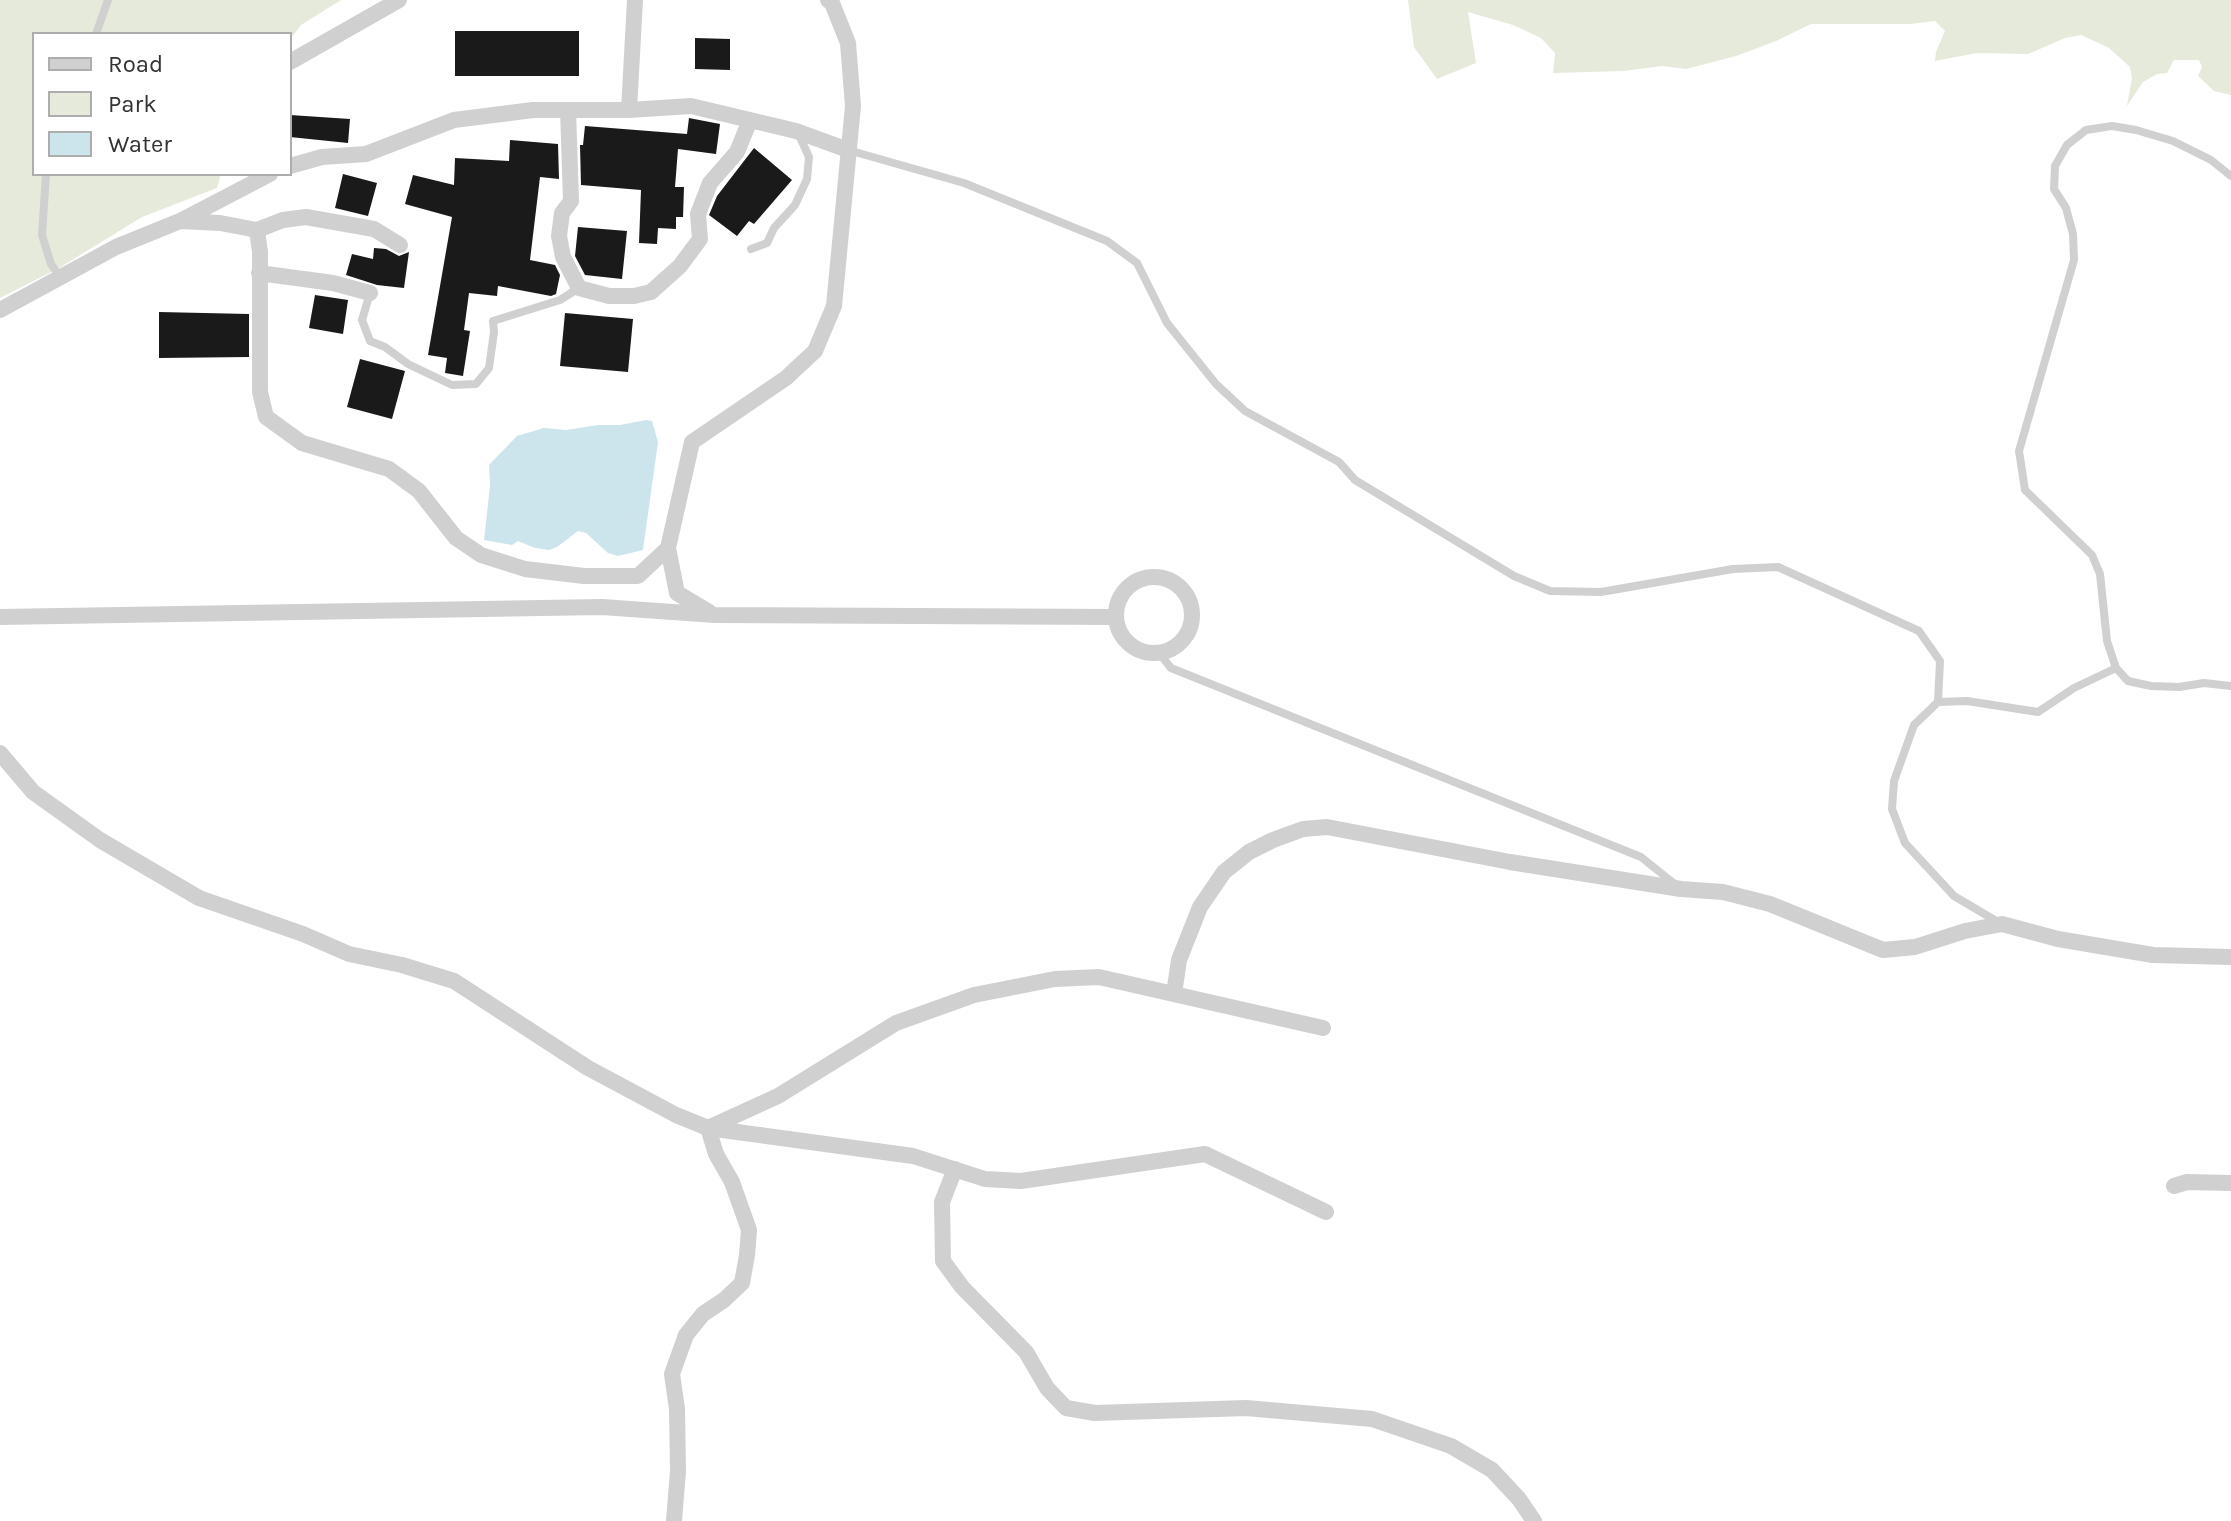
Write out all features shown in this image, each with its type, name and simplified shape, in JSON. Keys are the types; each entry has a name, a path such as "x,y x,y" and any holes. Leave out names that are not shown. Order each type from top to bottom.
{"street":[{"path":"292,61 399,0"},
{"path":"629,110 635,0"},
{"path":"715,615 677,593 668,548 692,442 786,378 815,351 834,306 853,106 848,43 828,0"},
{"path":"292,165 322,157 366,154 454,120 533,110 629,110 691,106 796,131 848,150"},
{"path":"568,110 571,201 562,213 559,236 563,257 579,288 609,296 651,292 680,266 700,239 698,214 710,183 737,152 750,120"},
{"path":"0,310 116,247 180,221 249,178"},
{"path":"180,221 220,223 257,230 283,220 306,217 374,229 400,245"},
{"path":"257,230 260,252 260,392 266,417 302,443 389,469 419,491 456,538 481,555 525,569 584,576 638,576 668,548"},
{"path":"259,273 333,283 370,293"},
{"path":"1142,579 1167,580 1178,586 1191,607 1192,620 1181,642 1159,653 1146,653 1125,640 1118,629 1116,617 1122,594 1142,579"},
{"path":"0,617 602,607 715,615 1116,617"},
{"path":"0,753 33,792 100,840 199,898 303,934 349,954 402,965 454,981 588,1068 676,1115 708,1128 913,1156 985,1179 1021,1181 1205,1154 1326,1212"},
{"path":"1174,994 1179,960 1200,907 1224,872 1249,852 1303,829 1327,827 1510,862 1681,889 1723,892 1770,904 1883,950 1915,947 1965,931 2002,924 2058,939 2153,955 2231,957"},
{"path":"708,1128 778,1096 896,1023 974,995 1055,979 1099,977 1323,1028"},
{"path":"674,1521 678,1471 677,1409 672,1374 686,1335 703,1314 742,1283 747,1255 749,1230 708,1128"},
{"path":"955,1169 942,1202 943,1261 962,1287 1026,1352 1047,1388 1066,1408 1095,1413 1246,1408 1372,1419 1451,1446 1492,1470 1519,1499 1534,1521"},
{"path":"2174,1186 2187,1182 2231,1183"}],"lane":[{"path":"97,32 108,0"},
{"path":"2231,176 2211,160 2173,141 2136,130 2112,126 2086,130 2067,145 2055,166 2054,189 2066,208 2073,234 2074,260 2019,451 2025,490 2092,555 2100,574 2107,641 2116,668 2128,681 2151,686 2179,687 2204,683 2231,686"},
{"path":"751,249 767,243 774,228 795,205 807,179 809,157 796,131"},
{"path":"848,150 964,183 1107,241 1137,263 1167,323 1216,384 1245,411 1339,462 1355,480 1514,576 1550,591 1601,592 1733,569 1778,567 1919,631 1940,661 1938,702"},
{"path":"46,176 42,235 51,264 62,278"},
{"path":"370,293 362,320 370,341 431,376 452,385 464,385 476,384 489,368 493,321 560,300 579,288"},
{"path":"1159,653 1171,668 1641,857 1681,889"},
{"path":"2002,924 1954,896 1905,843 1892,809 1894,781 1914,725 1938,702 1967,701 2038,712 2074,688 2116,668"}],"green space":[{"path":"0,0 341,0 301,25 292,37 292,32 32,32 32,176 220,176 217,188 142,217 59,268 0,298"},
{"path":"1408,0 2231,0 2231,95 2214,91 2198,76 2202,67 2199,60 2174,60 2167,73 2157,74 2143,82 2127,106 2132,78 2130,67 2109,48 2081,35 2065,38 2028,54 1977,53 1935,61 1945,31 1935,21 1811,24 1736,56 1686,69 1662,66 1624,71 1553,73 1555,53 1541,38 1513,25 1468,12 1476,63 1437,79 1414,47"}],"water":[{"path":"652,421 658,442 643,550 618,556 608,553 586,533 578,531 549,550 518,541 512,545 484,540 489,465 517,436 544,428 566,430"}],"building":[{"path":"455,31 579,31 579,76 455,76"},
{"path":"695,38 730,39 730,70 695,69"},
{"path":"292,115 350,119 348,143 292,137"},
{"path":"689,118 720,124 716,154 678,149 675,187 684,187 683,217 676,217 676,229 658,228 657,244 639,243 641,190 581,185 580,145 583,145 585,126 687,134"},
{"path":"510,140 558,144 559,179 540,177 530,260 555,265 560,275 556,294 551,296 498,286 497,296 469,293 464,330 470,331 463,376 445,373 447,358 428,355 452,217 405,204 413,175 454,185 455,158 509,161"},
{"path":"754,148 792,180 754,224 749,221 737,236 709,215 717,196"},
{"path":"343,174 377,183 368,216 335,208"},
{"path":"578,227 627,231 622,279 585,275 575,256"},
{"path":"374,248 386,249 399,256 409,252 404,288 377,285 346,275 352,254 373,259"},
{"path":"315,295 348,300 343,334 309,328"},
{"path":"159,312 249,314 249,357 159,358"},
{"path":"565,313 633,319 628,372 560,366"},
{"path":"360,359 405,371 392,419 347,407"}]}
